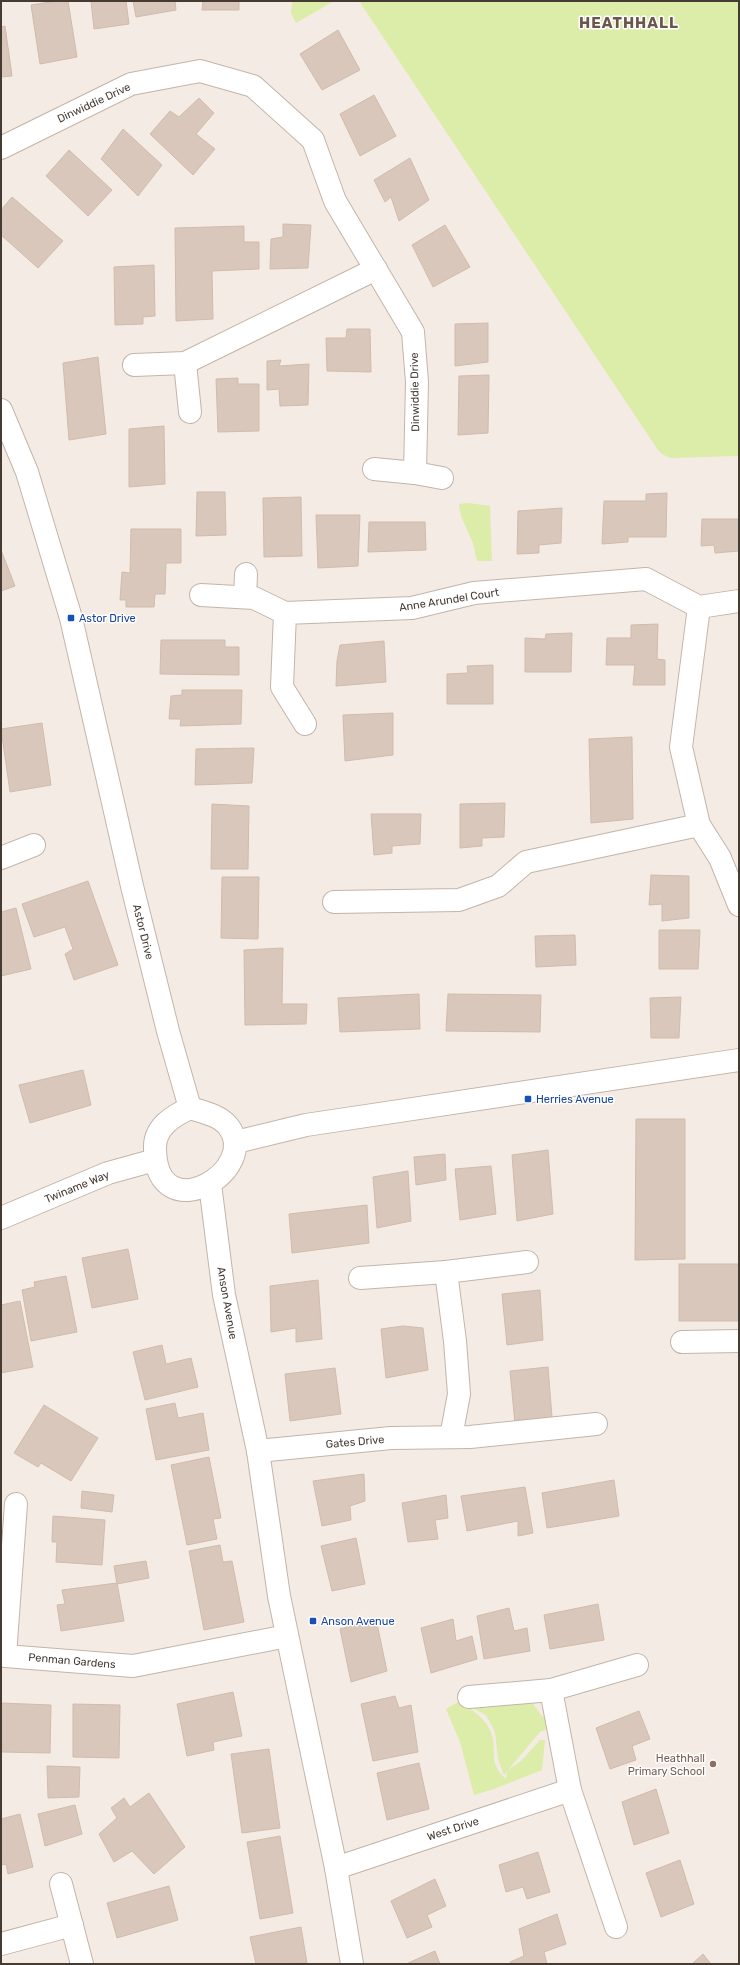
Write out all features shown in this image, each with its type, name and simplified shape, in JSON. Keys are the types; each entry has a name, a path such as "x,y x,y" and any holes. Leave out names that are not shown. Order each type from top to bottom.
{"street":[{"name":"Dinwiddie Drive","path":"1,148 131,84 200,71 253,86 313,140 335,201 413,332 417,382 415,473"},
{"path":"134,364 185,363 376,269"},
{"path":"185,363 190,412"},
{"name":"Astor Drive","path":"1,410 6,437 27,472 71,618 134,894 168,1032 190,1108"},
{"path":"374,470 415,473 442,478"},
{"path":"245,597 246,574"},
{"name":"Anne Arundel Court","path":"285,613 412,608 474,593 646,579 699,607"},
{"path":"201,595 254,598 285,613 282,687 305,724"},
{"path":"739,601 699,607 681,747 699,825 720,858 739,904"},
{"path":"334,902 459,900 498,886 526,862 699,825"},
{"path":"1,858 34,845"},
{"path":"236,1142 306,1125 739,1060"},
{"path":"190,1108 216,1116 228,1126 236,1142 233,1160 220,1176 210,1184 192,1189 178,1190 167,1185 160,1175 155,1160 155,1143 162,1125 173,1116 190,1108"},
{"name":"Twiname Way","path":"1,1218 108,1173 155,1160"},
{"name":"Anson Avenue","path":"210,1184 224,1296 258,1451 279,1596 336,1868 352,1964"},
{"path":"360,1278 446,1272 527,1262"},
{"path":"446,1272 455,1341 459,1394 451,1437"},
{"path":"682,1342 739,1341"},
{"name":"Gates Drive","path":"258,1451 391,1438 470,1437 596,1424"},
{"name":"Penman Gardens","path":"16,1504 3,1655 133,1666 288,1636"},
{"path":"469,1697 551,1690 637,1665"},
{"path":"551,1690 570,1790 616,1927"},
{"name":"West Drive","path":"336,1868 570,1790"},
{"path":"61,1884 82,1964"},
{"path":"1,1944 72,1926"}],"green space":[{"path":"292,1 334,1 296,23 291,13"},
{"path":"359,1 739,1 739,456 670,458 658,450"},
{"path":"469,503 490,506 492,561 477,561 473,543 461,516 459,504"},
{"path":"461,1700 489,1727 493,1739 495,1762 500,1773 506,1779 507,1772 504,1775 498,1759 495,1732 486,1715 469,1706 530,1700 542,1716 558,1725 540,1732 508,1770 521,1761 540,1740 545,1740 542,1770 494,1789 474,1795 460,1742 446,1709"}],"building":[{"path":"56,1 68,1 77,57 40,64 31,5"},
{"path":"91,1 126,1 129,24 94,29"},
{"path":"133,1 175,1 176,10 136,17"},
{"path":"203,1 239,1 239,10 202,10"},
{"path":"5,26 12,76 1,77 1,27"},
{"path":"338,30 360,70 322,90 300,54"},
{"path":"374,95 396,136 360,156 340,114"},
{"path":"199,98 214,113 196,134 215,149 193,175 150,134 170,111 179,117"},
{"path":"123,129 162,165 138,196 101,159"},
{"path":"69,150 112,190 88,216 46,176"},
{"path":"410,158 429,200 399,221 391,197 385,202 374,180"},
{"path":"12,197 63,241 38,268 1,235 1,210"},
{"path":"283,224 311,225 308,268 270,269 271,239 283,237"},
{"path":"445,225 470,267 433,287 412,245"},
{"path":"244,226 244,242 259,242 259,269 212,271 213,319 176,321 175,228"},
{"path":"154,265 155,316 143,317 143,324 115,325 114,267"},
{"path":"488,323 488,362 455,366 455,324"},
{"path":"347,329 370,329 371,372 327,371 326,338 346,338"},
{"path":"98,357 106,434 69,440 63,363"},
{"path":"281,360 279,366 309,364 308,405 280,406 279,389 267,390 267,361"},
{"path":"489,375 488,433 458,435 459,376"},
{"path":"238,378 238,384 259,384 259,431 218,432 216,379"},
{"path":"164,426 165,484 129,487 129,429"},
{"path":"197,492 225,492 226,535 196,536"},
{"path":"667,493 666,537 628,537 628,542 602,544 604,501 646,501 646,494"},
{"path":"301,497 302,556 264,557 263,498"},
{"path":"562,508 561,543 539,545 539,553 517,554 518,511"},
{"path":"316,515 360,515 358,566 318,568"},
{"path":"702,519 739,519 739,551 715,553 714,545 701,546"},
{"path":"369,522 425,522 426,550 368,552"},
{"path":"131,529 181,529 181,563 166,563 165,594 155,594 154,607 126,607 126,600 120,600 122,572 130,573"},
{"path":"1,550 15,586 1,591"},
{"path":"658,624 657,659 665,660 665,685 633,685 635,665 606,665 607,638 631,638 631,625"},
{"path":"572,633 571,672 525,672 525,638 545,639 546,634"},
{"path":"161,640 225,640 225,647 239,647 239,675 160,674"},
{"path":"384,641 386,682 336,686 337,661 340,645"},
{"path":"493,665 493,704 447,704 447,674 468,673 467,666"},
{"path":"182,690 242,690 241,724 180,726 181,719 169,719 171,696 182,695"},
{"path":"393,713 393,755 345,761 343,715"},
{"path":"42,723 51,785 10,792 1,729"},
{"path":"632,737 633,819 591,823 589,739"},
{"path":"254,748 252,783 195,785 196,749"},
{"path":"505,803 504,837 482,838 482,846 460,848 460,804"},
{"path":"212,804 249,806 248,869 211,869"},
{"path":"371,814 421,814 420,844 392,846 392,853 374,855"},
{"path":"651,875 689,876 689,918 662,921 662,904 649,905"},
{"path":"222,877 259,877 258,939 221,938"},
{"path":"88,881 118,965 74,980 65,954 73,949 65,927 34,937 22,904"},
{"path":"16,908 31,969 1,976 1,912"},
{"path":"659,930 700,930 698,969 659,969"},
{"path":"575,935 576,965 536,967 535,936"},
{"path":"283,948 282,1004 307,1004 306,1024 245,1025 244,950"},
{"path":"419,994 420,1029 340,1032 338,998"},
{"path":"448,994 541,995 540,1032 446,1031"},
{"path":"681,997 679,1038 651,1038 650,998"},
{"path":"83,1070 91,1105 30,1123 19,1085"},
{"path":"636,1119 685,1119 685,1259 635,1260"},
{"path":"548,1150 553,1214 517,1221 512,1155"},
{"path":"445,1154 446,1180 416,1185 414,1157"},
{"path":"491,1166 496,1214 460,1220 455,1169"},
{"path":"408,1171 411,1221 377,1228 373,1177"},
{"path":"367,1205 369,1243 292,1253 289,1214"},
{"path":"128,1249 138,1299 92,1308 82,1258"},
{"path":"679,1264 739,1264 739,1321 679,1321"},
{"path":"66,1276 77,1332 31,1341 22,1290 35,1287 34,1282"},
{"path":"318,1280 322,1339 296,1342 296,1328 271,1332 270,1286"},
{"path":"540,1290 543,1340 507,1345 502,1294"},
{"path":"20,1301 33,1367 1,1373 1,1305"},
{"path":"403,1326 423,1328 428,1370 386,1378 381,1329"},
{"path":"162,1345 166,1364 191,1358 198,1387 145,1400 133,1352"},
{"path":"548,1367 552,1417 515,1424 510,1371"},
{"path":"335,1368 341,1414 290,1421 285,1374"},
{"path":"175,1403 178,1418 203,1413 209,1450 156,1460 146,1409"},
{"path":"44,1405 98,1438 71,1481 41,1463 38,1467 14,1453"},
{"path":"209,1457 221,1518 213,1519 217,1539 187,1545 171,1465"},
{"path":"364,1474 365,1501 350,1506 351,1520 322,1526 313,1481"},
{"path":"614,1480 619,1516 547,1528 542,1493"},
{"path":"525,1487 533,1533 518,1536 518,1521 467,1531 461,1496"},
{"path":"82,1491 114,1495 112,1512 81,1508"},
{"path":"446,1495 448,1518 435,1520 438,1539 408,1542 402,1503"},
{"path":"53,1516 105,1520 102,1565 56,1562 57,1542 52,1542"},
{"path":"356,1538 365,1584 332,1591 321,1546"},
{"path":"220,1545 223,1562 232,1561 244,1622 204,1630 189,1551"},
{"path":"146,1561 149,1578 117,1584 114,1566"},
{"path":"117,1583 124,1621 61,1631 57,1605 65,1604 62,1590"},
{"path":"598,1604 604,1640 550,1649 544,1615"},
{"path":"509,1608 514,1631 527,1628 530,1651 484,1659 477,1616"},
{"path":"376,1619 387,1671 351,1682 340,1629"},
{"path":"453,1619 456,1641 472,1636 477,1659 431,1673 421,1628"},
{"path":"233,1692 242,1736 213,1742 214,1750 187,1756 177,1704"},
{"path":"395,1696 399,1708 411,1705 418,1752 373,1761 361,1704"},
{"path":"1,1703 51,1705 50,1753 1,1752"},
{"path":"73,1704 120,1705 119,1758 73,1757"},
{"path":"639,1711 650,1739 632,1746 636,1760 610,1769 596,1728"},
{"path":"269,1749 280,1828 242,1833 231,1754"},
{"path":"419,1763 429,1809 387,1820 377,1773"},
{"path":"47,1766 80,1767 79,1797 48,1798"},
{"path":"656,1789 669,1833 634,1845 622,1802"},
{"path":"149,1793 185,1847 154,1874 132,1851 114,1862 99,1834 117,1818 111,1808 124,1798 130,1807"},
{"path":"75,1805 82,1834 45,1846 38,1814"},
{"path":"20,1814 33,1867 8,1874 6,1864 1,1865 1,1819"},
{"path":"280,1836 293,1913 260,1919 247,1842"},
{"path":"538,1852 550,1892 527,1899 523,1887 506,1892 499,1865"},
{"path":"680,1860 694,1904 661,1917 646,1873"},
{"path":"435,1879 446,1906 427,1915 432,1927 407,1938 391,1901"},
{"path":"169,1886 178,1920 117,1938 107,1903"},
{"path":"557,1914 566,1944 544,1952 547,1964 511,1964 510,1962 524,1956 519,1929"},
{"path":"301,1927 307,1963 256,1964 250,1937"},
{"path":"435,1951 440,1964 406,1964"},
{"path":"703,1954 711,1964 692,1964"}],"place":[{"name":"Astor Drive","path":"71,618"},
{"name":"Herries Avenue","path":"528,1099"},
{"name":"Anson Avenue","path":"313,1621"},
{"name":"Heathhall Primary School","path":"713,1764"}],"district":[{"name":"HEATHHALL","path":"629,23"}]}
